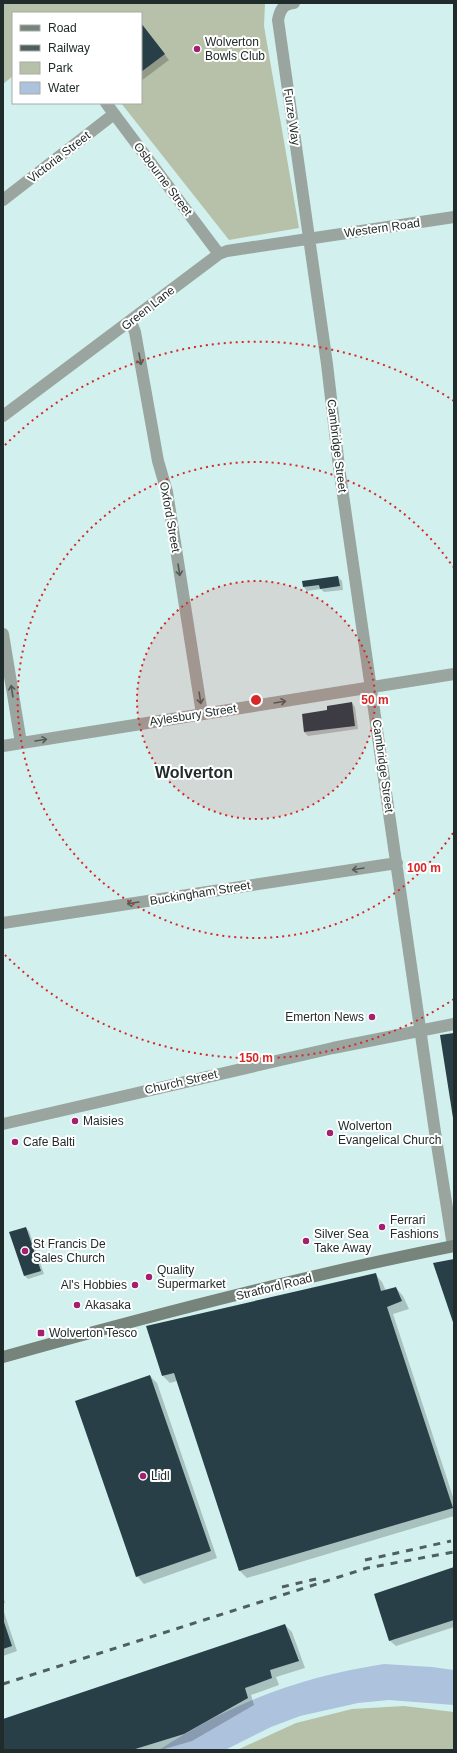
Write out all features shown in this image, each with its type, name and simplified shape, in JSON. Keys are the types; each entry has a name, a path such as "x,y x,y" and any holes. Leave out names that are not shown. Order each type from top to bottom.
{"street":[{"name":"Furze Way","path":"294,3 288,4 280,11 278,20 309,239"},
{"name":"Osbourne Street","path":"107,104 219,254"},
{"name":"Victoria Street","path":"3,200 114,114"},
{"name":"Western Road","path":"309,239 454,217"},
{"name":"Green Lane","path":"3,416 131,322 219,254 227,251 309,239"},
{"name":"Cambridge Street","path":"309,239 340,475 454,1246"},
{"name":"Oxford Street","path":"131,322 135,332 158,461 167,492 202,714"},
{"path":"3,634 21,743"},
{"name":"Aylesbury Street","path":"3,746 454,674"},
{"name":"Buckingham Street","path":"3,923 397,863"},
{"name":"Church Street","path":"3,1124 333,1048 454,1024"},
{"name":"Stratford Road","path":"3,1357 152,1316 374,1262 454,1246"}],"green space":[{"path":"3,3 265,3 264,26 299,228 229,240 122,104 142,104 142,12 12,12 12,77 3,84"},
{"path":"404,1706 454,1712 454,1750 237,1750 296,1723 352,1709"}],"water":[{"path":"384,1664 454,1670 454,1705 389,1700 358,1703 300,1716 271,1727 225,1750 159,1750 186,1733 213,1719 267,1694 323,1676"}],"building":[{"path":"142,24 165,54 142,71"},
{"path":"338,576 340,586 320,589 319,585 303,587 302,581"},
{"path":"352,702 355,726 304,732 302,714 327,710 327,706"},
{"path":"454,1033 454,1118 453,1118 440,1035"},
{"name":"St Francis De Sales Church","path":"26,1227 41,1271 24,1276 9,1232"},
{"path":"454,1259 454,1325 433,1263"},
{"path":"376,1273 381,1291 396,1287 402,1301 387,1307 453,1508 239,1571 174,1373 162,1376 146,1326"},
{"name":"Lidl","path":"150,1375 211,1551 136,1577 75,1401"},
{"path":"454,1567 454,1620 389,1641 374,1594"},
{"path":"3,1619 12,1646 3,1649"},
{"path":"285,1624 299,1661 270,1670 272,1678 245,1688 248,1698 184,1734 132,1750 3,1750 3,1719"}],"railway":[{"path":"365,1560 451,1541"},
{"path":"3,1684 367,1568 454,1552"},
{"path":"282,1587 320,1578"}],"place":[{"name":"Wolverton Bowls Club","path":"197,49"},
{"name":"Emerton News","path":"372,1017"},
{"name":"Maisies","path":"75,1121"},
{"name":"Wolverton Evangelical Church","path":"330,1133"},
{"name":"Cafe Balti","path":"15,1142"},
{"name":"Ferrari Fashions","path":"382,1227"},
{"name":"Silver Sea Take Away","path":"306,1241"},
{"name":"St Francis De Sales Church","path":"25,1251"},
{"name":"Quality Supermarket","path":"149,1277"},
{"name":"Al's Hobbies","path":"135,1285"},
{"name":"Akasaka","path":"77,1305"},
{"name":"Wolverton Tesco","path":"41,1333"},
{"name":"Lidl","path":"143,1476"}],"district":[{"name":"Wolverton","path":"194,772"}]}
